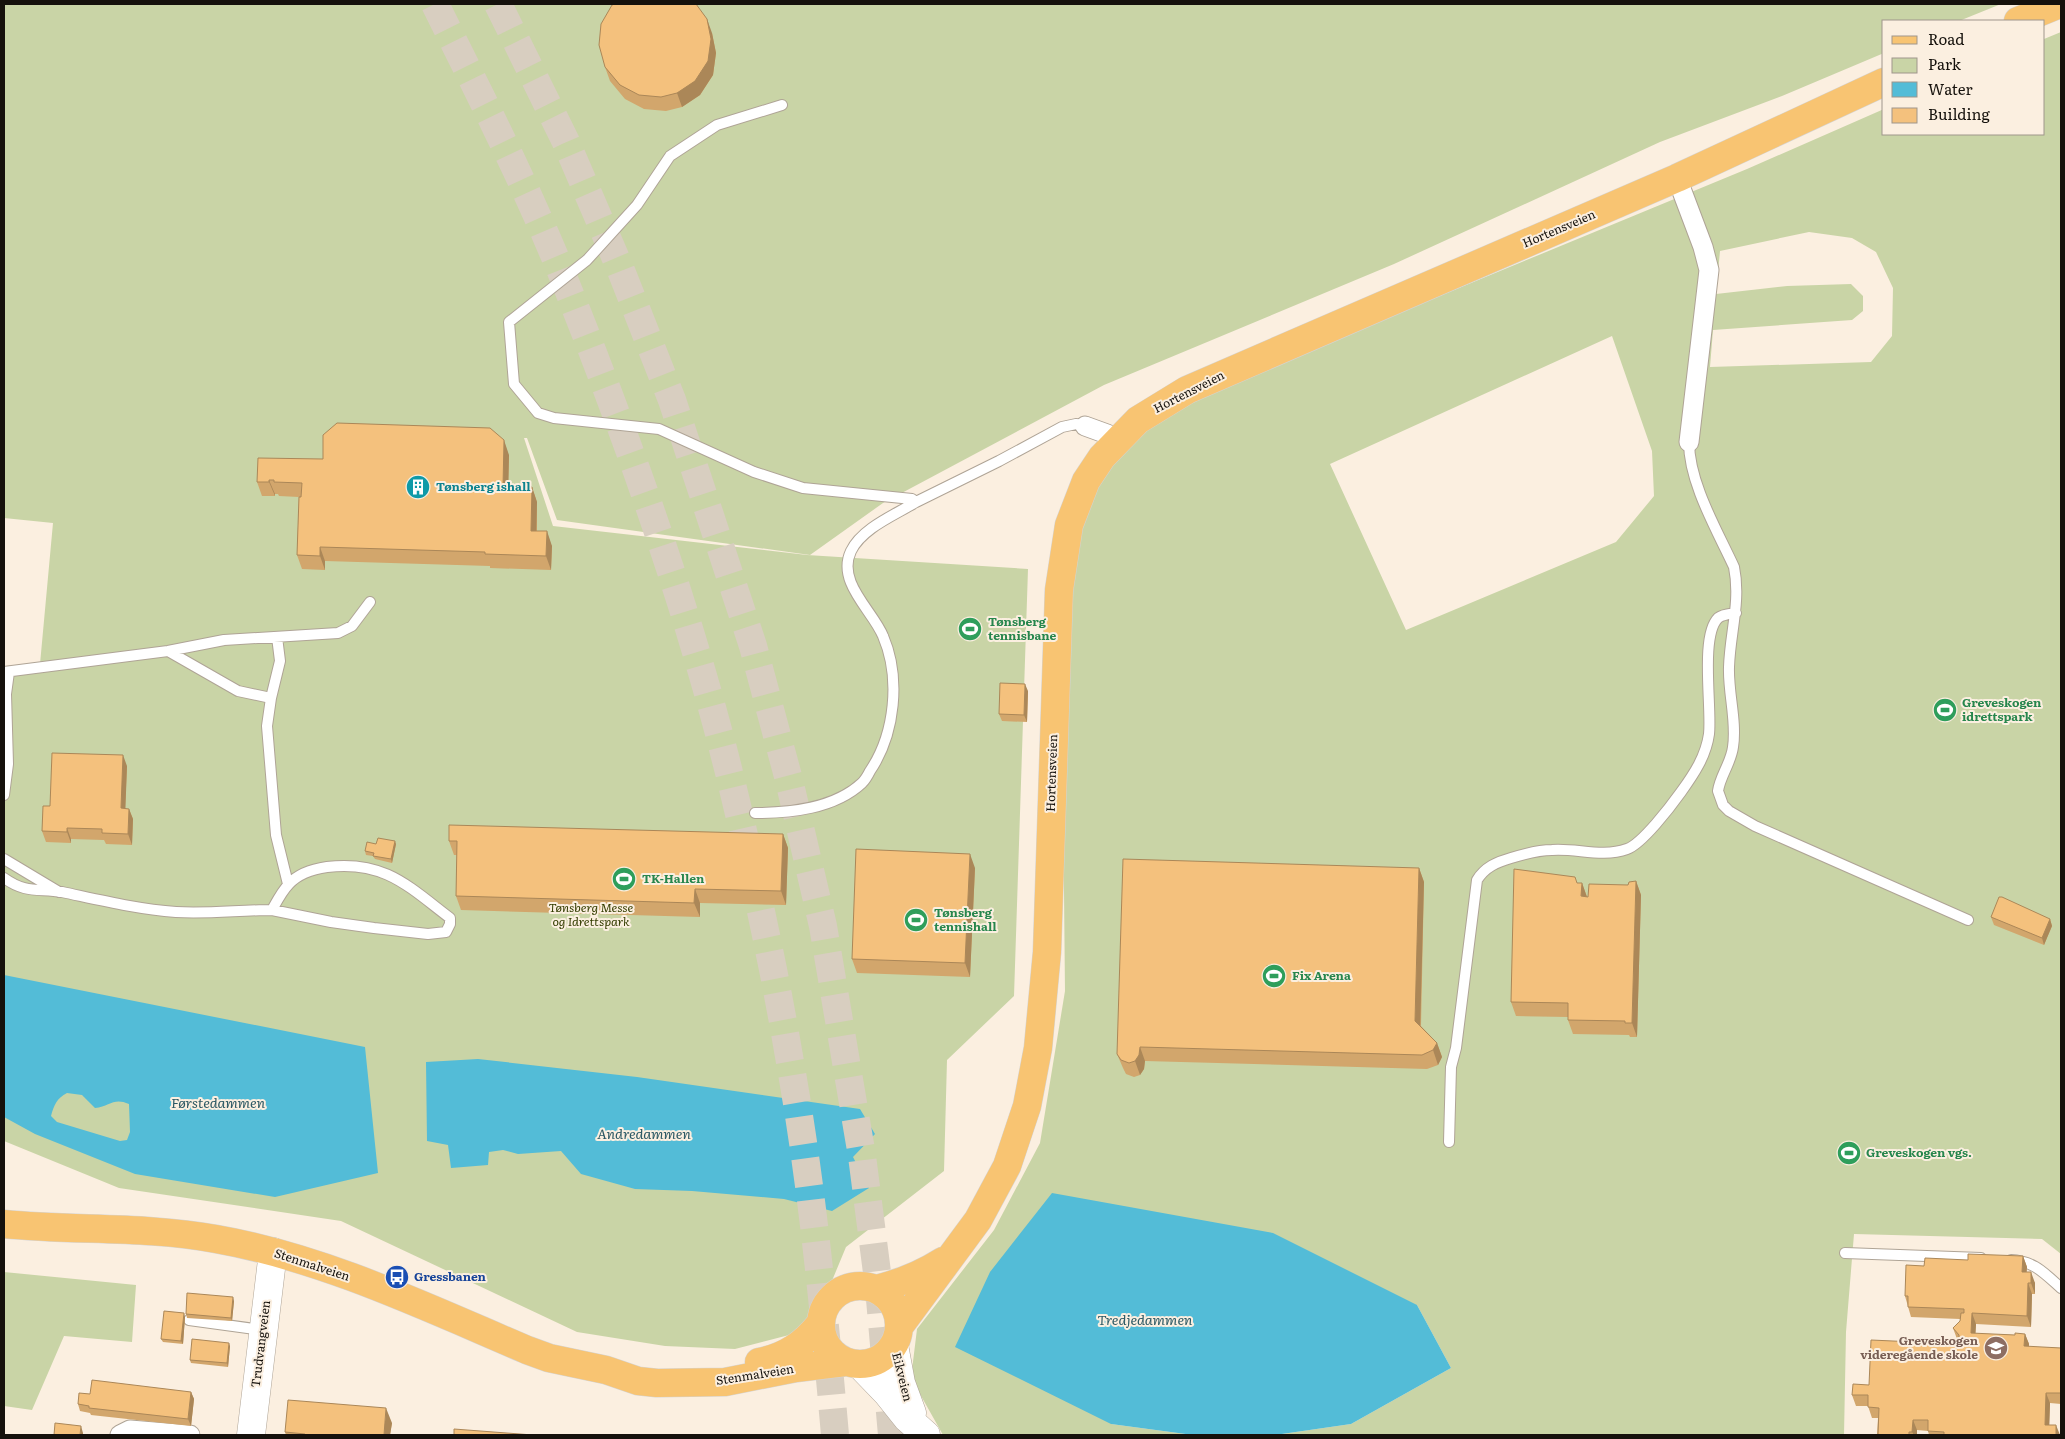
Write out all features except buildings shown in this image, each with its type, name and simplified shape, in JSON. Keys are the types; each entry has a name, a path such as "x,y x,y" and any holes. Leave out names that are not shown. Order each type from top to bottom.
{"main road":[{"path":"2020,20 2060,4"},
{"name":"Hortensveien","path":"896,1336 949,1258 978,1220 1001,1178 1022,1125 1038,1048 1047,952 1059,590 1069,524 1086,481 1102,457 1138,420 1187,390 1676,178 1882,83"},
{"name":"Stenmalveien","path":"4,1224 197,1236 273,1252 358,1280 549,1358 606,1370 638,1381 673,1384 726,1382 796,1368 876,1361 889,1352 896,1336"},
{"name":"Trudvangveien","path":"250,1435 273,1252"},
{"name":"Hortensveien","path":"876,1289 900,1284 924,1273 949,1258"},
{"name":"Stenmalveien","path":"606,1370 694,1370 765,1361 782,1356 810,1337 820,1324 823,1311 830,1300 839,1292 857,1286 876,1289"},
{"path":"876,1289 893,1304 898,1315 896,1336"},
{"path":"820,1324 822,1336 827,1347 835,1356 853,1364"},
{"name":"Eikveien","path":"896,1336 901,1383 910,1410 925,1434"},
{"name":"Eikveien","path":"853,1364 887,1393 906,1418 925,1434"}],"street":[{"path":"1676,178 1703,247 1709,270 1689,442"},
{"path":"1085,426 1107,434 1116,441"},
{"path":"120,1435 130,1430 190,1435"}],"lane":[{"path":"782,105 717,125 670,156 637,205 587,260 508,322 514,384 532,408 546,416 659,429 754,472 803,488 912,499 916,502"},
{"path":"755,814 808,809 836,800 862,783 880,757 890,728 894,704 891,667 884,637 860,600 848,575 850,552 866,533 916,502 1062,427 1076,424 1085,426"},
{"path":"1689,442 1692,469 1706,506 1734,567 1737,587 1736,613 1728,668 1734,730 1733,749 1718,791 1723,805 1741,818 1800,847 1968,920"},
{"path":"4,795 8,764 6,672 168,652 224,640 338,633 352,626 370,602"},
{"path":"1449,1142 1451,1067 1456,1048 1477,880 1485,870 1498,861 1532,852 1552,850 1600,854 1628,849 1636,845 1652,829 1679,795 1702,759 1709,735 1708,656 1711,636 1714,624 1719,618 1725,614 1736,613"},
{"path":"277,637 280,661 271,698 268,726 276,835 288,884"},
{"path":"168,652 238,691 271,698"},
{"path":"4,859 59,892"},
{"path":"4,878 17,886 37,892 59,892 111,903 177,912 272,910 331,922 428,934 446,932 450,924 450,918 399,880 377,869 339,866 317,868 300,876 288,884 272,910"},
{"path":"1845,1253 2025,1260 2037,1267 2061,1288"},
{"path":"189,1320 262,1330"}],"green space":[{"name":"Tønsberg Messe og Idrettspark","path":"4,4 2001,4 1961,20 1882,20 1882,54 1782,96 1660,142 1394,264 1104,385 883,503 810,555 557,520 527,438 524,438 553,526 807,555 1028,569 1014,996 947,1060 944,1171 846,1247 824,1300 793,1334 735,1349 665,1346 577,1332 341,1221 119,1188 4,1141 4,673 40,664 53,523 4,518"},
{"path":"2061,32 2061,1254 2042,1239 1854,1234 1846,1332 1844,1435 1275,1435 1351,1424 1451,1368 1417,1305 1111,1424 1193,1435 943,1435 911,1378 917,1329 994,1230 1040,1143 1065,991 1062,691 1070,537 1106,465 1178,404 1747,169 1882,110 1882,135 2045,135 2045,39","holes":["1809,232 1852,238 1876,252 1893,288 1892,336 1871,362 1710,367 1713,330 1852,320 1863,311 1863,296 1851,284 1787,286 1716,294 1720,251","1612,336 1652,451 1654,496 1616,542 1406,630 1330,464"]},
{"path":"4,1272 136,1285 132,1342 64,1336 32,1410 4,1406"}],"water":[{"name":"Førstedammen","path":"4,975 365,1047 378,1173 275,1197 135,1174 35,1134 4,1117","holes":["67,1093 82,1095 95,1108 119,1101 129,1104 130,1132 127,1140 120,1141 57,1122 51,1116 56,1102 61,1097"]},
{"name":"Andredammen","path":"478,1059 637,1077 860,1109 875,1134 853,1157 869,1188 832,1211 784,1199 692,1191 635,1189 581,1174 561,1151 518,1154 503,1150 489,1152 488,1165 451,1168 448,1145 427,1141 426,1062"},
{"name":"Tredjedammen","path":"1052,1193 1273,1233 1417,1305 1451,1368 1351,1424 1275,1435 1193,1435 1111,1424 955,1347 990,1272"}],"tunnel":[{"path":"435,4 531,202 586,334 657,530 679,596 718,730 765,929 798,1108 817,1248 835,1435"},
{"path":"498,4 566,142 620,268 672,400 753,646 789,780 823,926 862,1156 879,1288 892,1435"}],"place":[{"name":"Tønsberg ishall","path":"418,487"},
{"name":"Tønsberg tennisbane","path":"970,629"},
{"name":"Greveskogen idrettspark","path":"1945,710"},
{"name":"TK-Hallen","path":"624,879"},
{"name":"Tønsberg tennishall","path":"916,920"},
{"name":"Fix Arena","path":"1274,976"},
{"name":"Greveskogen vgs.","path":"1849,1153"},
{"name":"Gressbanen","path":"397,1277"},
{"name":"Greveskogen videregående skole","path":"1996,1348"}]}
